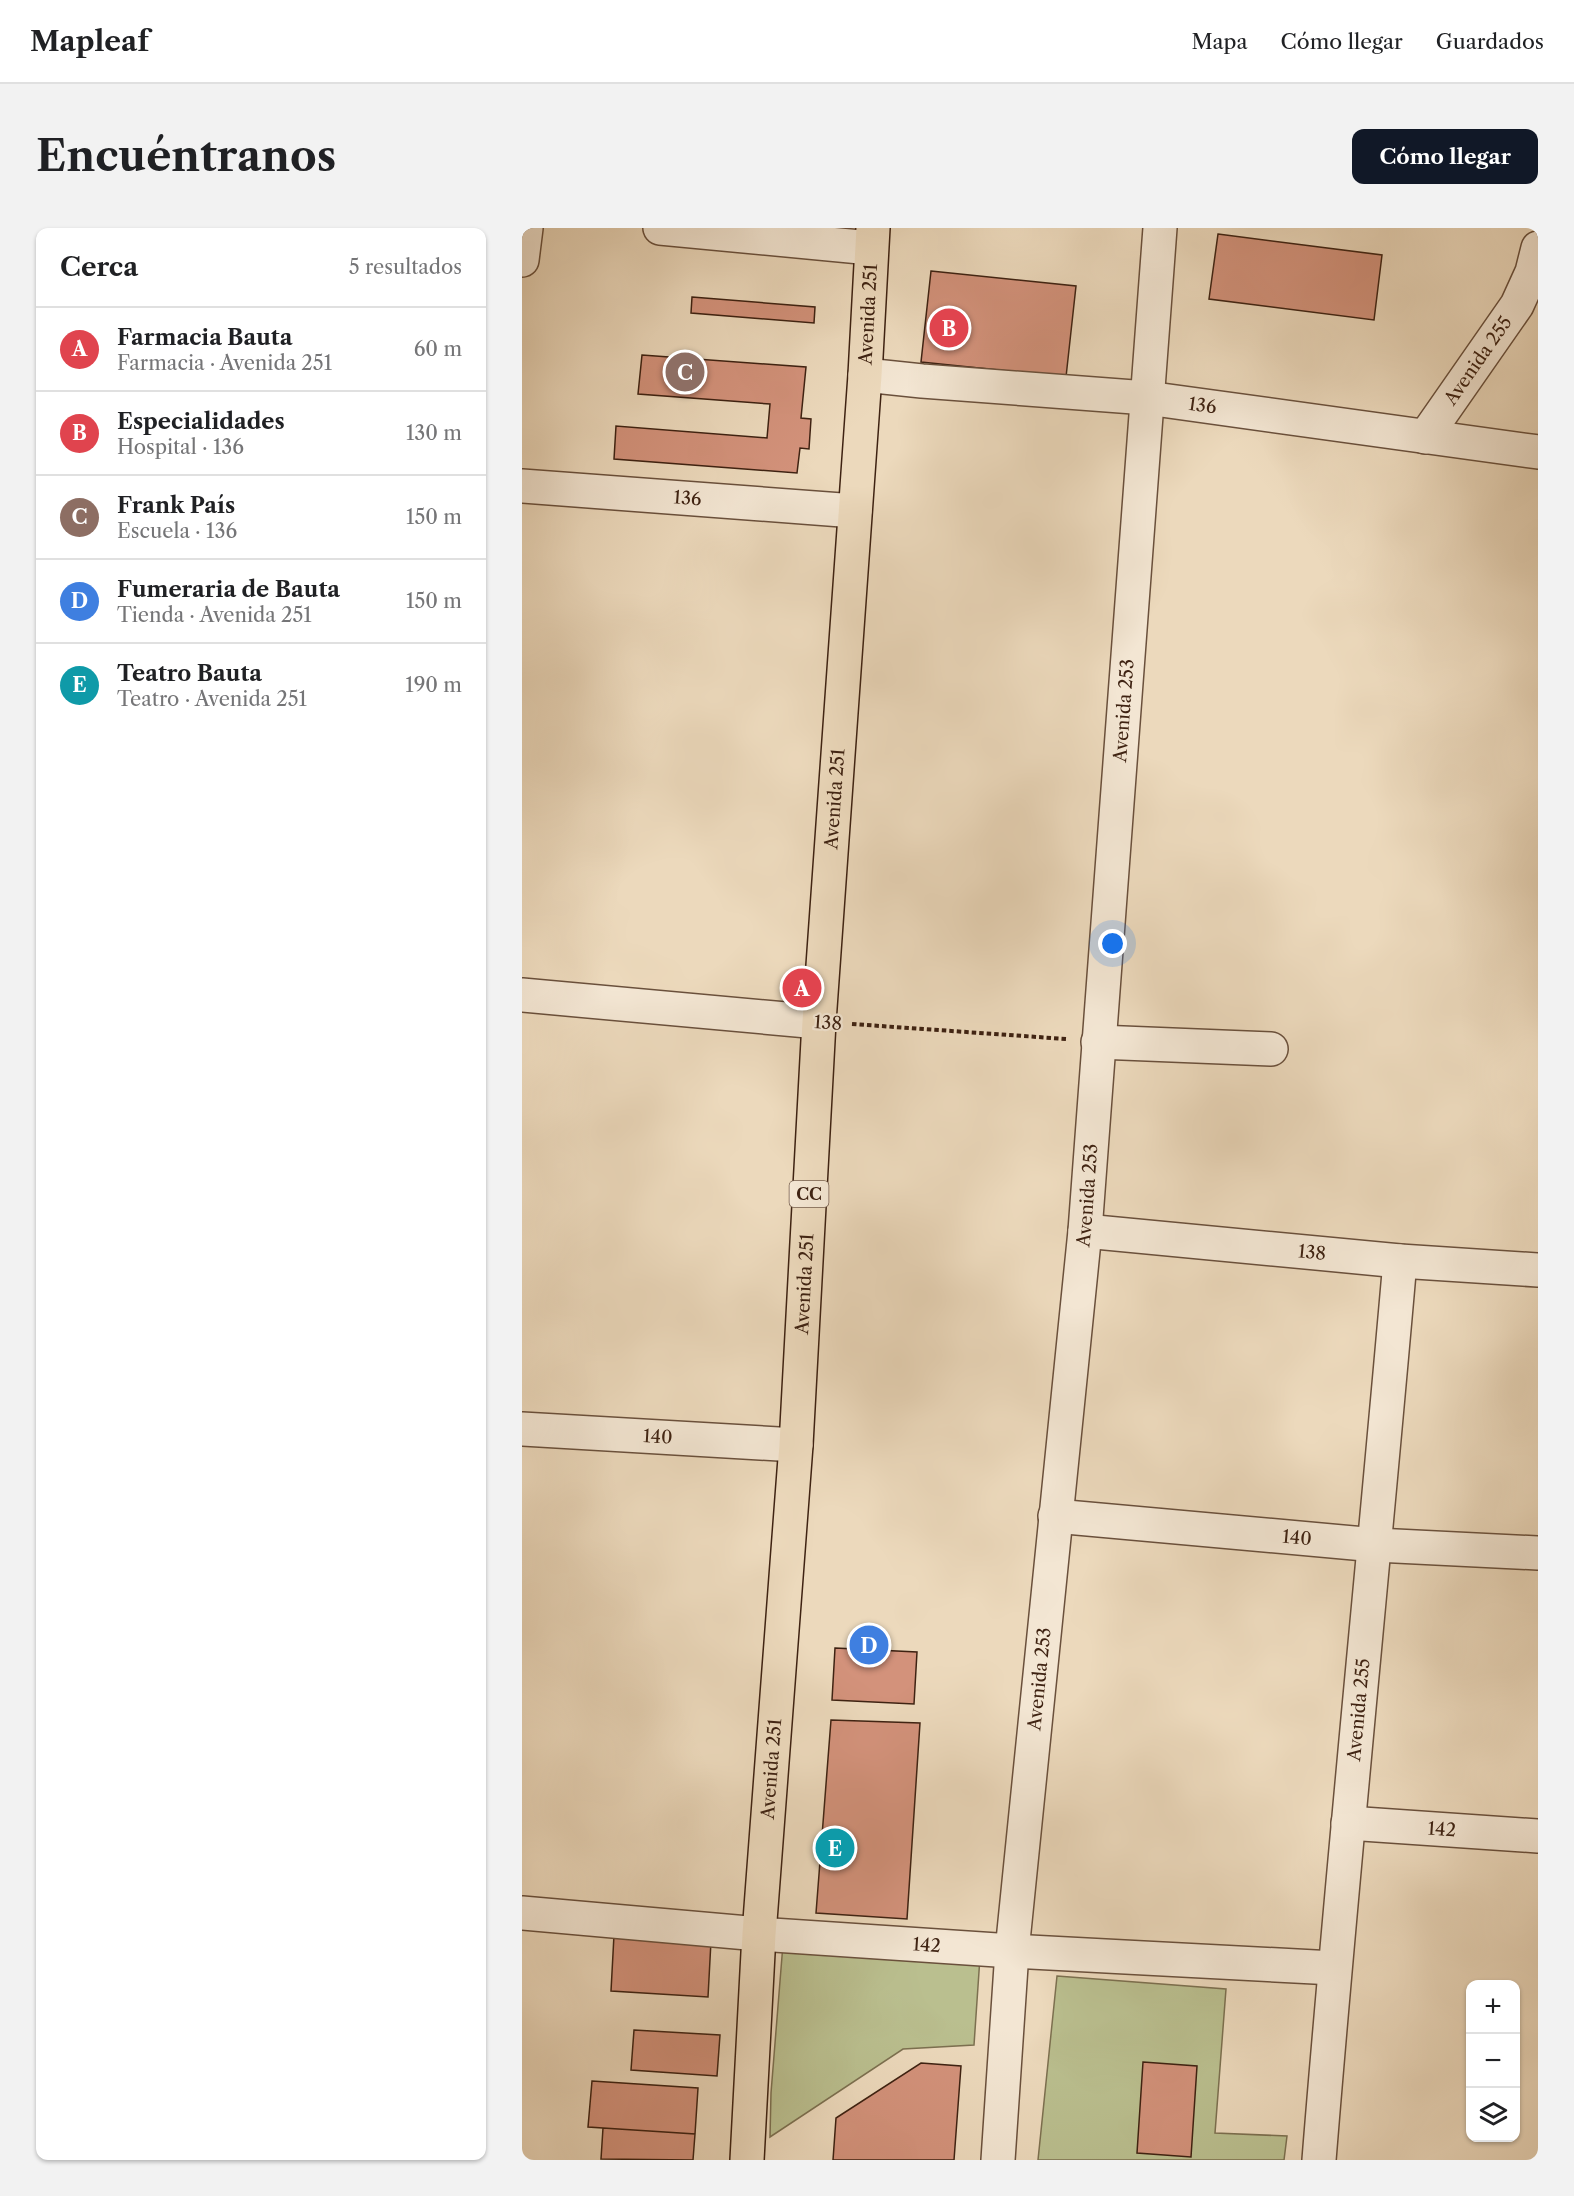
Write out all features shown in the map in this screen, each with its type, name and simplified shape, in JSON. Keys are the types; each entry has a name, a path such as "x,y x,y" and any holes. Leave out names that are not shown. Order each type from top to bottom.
{"main road":[{"name":"Avenida 251","path":"747,2160 759,1934 796,1445 819,1022 865,375 872,238"}],"street":[{"path":"522,260 526,228"},
{"path":"660,228 872,238"},
{"name":"Avenida 253","path":"998,2160 1012,1951 1085,1231 1160,228"},
{"name":"Avenida 255","path":"1425,438 1517,305 1532,272 1538,248"},
{"name":"136","path":"865,375 1147,399 1538,452"},
{"name":"136","path":"522,486 855,511"},
{"name":"138","path":"522,995 819,1022"},
{"path":"1098,1042 1271,1049"},
{"name":"138","path":"1085,1231 1400,1261 1538,1270"},
{"name":"Avenida 255","path":"1319,2160 1334,1968 1376,1545 1400,1261"},
{"name":"140","path":"522,1429 796,1445"},
{"name":"140","path":"1055,1516 1376,1545 1538,1553"},
{"name":"142","path":"1348,1823 1538,1836"},
{"name":"142","path":"522,1913 759,1934 1012,1951 1334,1968"}],"path":[{"name":"138","path":"819,1022 1098,1042"}],"green space":[{"path":"783,1944 980,1957 974,2045 903,2049 770,2137 771,2093"},
{"path":"1057,1976 1226,1989 1215,2133 1287,2136 1284,2160 1038,2160"}],"building":[{"path":"1218,234 1382,255 1374,320 1209,299"},
{"path":"931,271 1076,286 1066,377 921,362"},
{"path":"692,297 815,307 814,323 691,313"},
{"path":"642,355 806,367 801,418 811,419 809,449 800,448 797,473 614,459 616,426 767,438 770,404 638,394"},
{"path":"835,1648 917,1652 914,1704 832,1700"},
{"path":"831,1720 920,1723 907,1919 816,1913"},
{"path":"614,1935 711,1941 708,1997 611,1991"},
{"path":"634,2030 720,2035 717,2076 631,2070"},
{"path":"1143,2062 1197,2066 1191,2157 1137,2153"},
{"path":"921,2063 961,2066 954,2160 833,2160 836,2118"},
{"path":"592,2081 698,2088 695,2134 588,2127"},
{"path":"603,2128 695,2134 693,2160 601,2159"}],"place":[{"name":"Especialidades","path":"949,328"},
{"name":"Frank País","path":"685,372"},
{"name":"Farmacia Bauta","path":"802,988"},
{"name":"Fumeraria de Bauta","path":"869,1645"},
{"name":"Teatro Bauta","path":"835,1848"}]}
